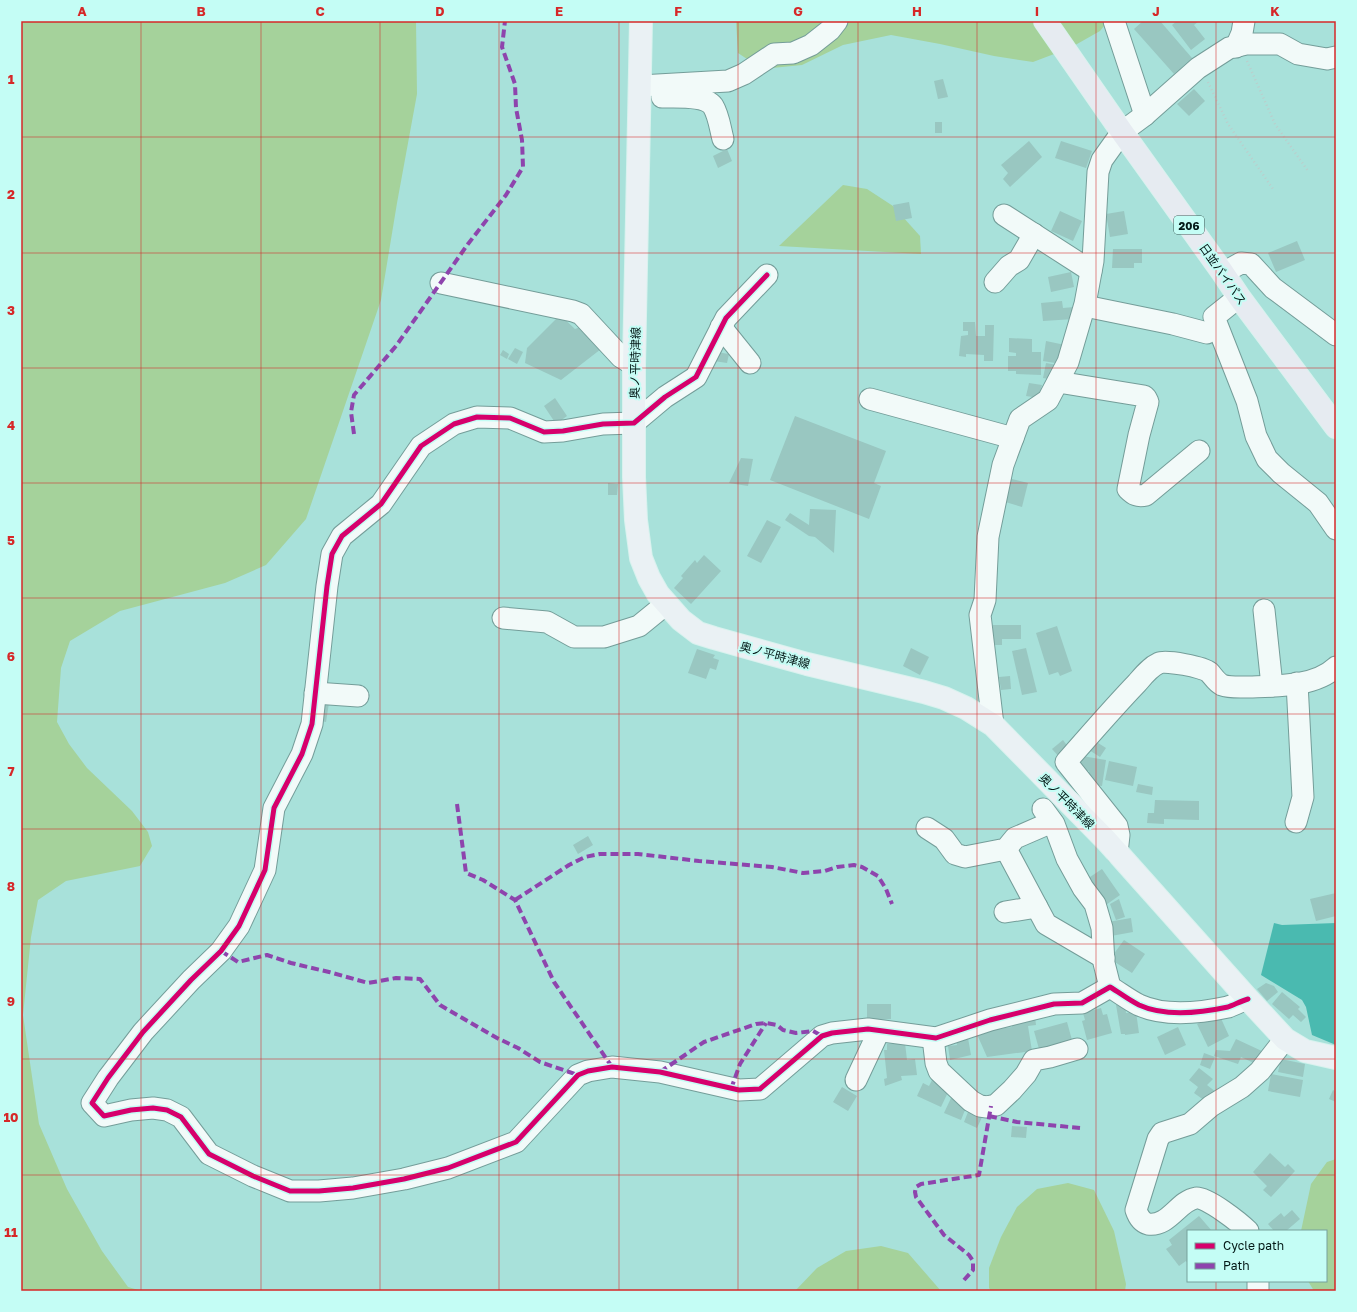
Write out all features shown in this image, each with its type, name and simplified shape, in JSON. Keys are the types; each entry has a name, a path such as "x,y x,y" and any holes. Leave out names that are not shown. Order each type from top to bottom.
{"highway":[{"name":"日並バイパス","path":"1045,21 1239,297 1336,427"}],"main road":[{"name":"奥ノ平時津線","path":"641,21 634,365 634,477 636,520 642,558 649,578 658,594 690,628 703,635 807,664 944,698 966,708 993,725 1117,853 1285,1039 1305,1050 1336,1058"}],"street":[{"path":"640,91 728,81 744,74 774,54 793,53 811,45 830,30 837,21"},
{"path":"1114,21 1145,115"},
{"path":"1238,46 1244,21"},
{"path":"993,725 980,615 986,594 988,537 1003,465 1020,419 1048,400 1068,362 1085,306 1091,271 1098,172 1102,160 1122,132 1145,115 1201,66 1229,48 1246,44 1280,44 1298,54 1327,59 1336,57"},
{"path":"640,91 702,99 712,105 717,115 723,139"},
{"path":"1004,215 1091,271"},
{"path":"995,282 1009,266 1019,260 1034,234"},
{"path":"1223,274 1241,263 1251,264 1273,288 1336,335"},
{"path":"767,275 726,318 696,377 665,396 634,423 603,424 563,432 544,432 510,418 477,417 454,424 421,446 381,504 342,536 332,554 322,624 312,724 302,754 274,808 265,870 239,926 222,951 191,980 143,1032 108,1078 92,1103 104,1116 131,1110 153,1108 167,1110 181,1117 209,1154 253,1176 290,1191 318,1191 353,1188 404,1179 448,1168 516,1142 578,1075 588,1071 612,1067 660,1072 739,1090 760,1089 822,1036 832,1033 868,1029 936,1038 990,1020 1054,1004 1082,1003 1110,987"},
{"path":"441,283 581,314 621,357 634,365"},
{"path":"1239,297 1214,317 1247,401 1256,436 1267,459 1281,473 1318,503 1336,529"},
{"path":"1085,306 1173,324 1207,334"},
{"path":"721,327 750,363"},
{"path":"1058,382 1144,396 1146,398 1148,402 1128,489 1133,494 1141,497 1146,495 1200,451"},
{"path":"870,399 1014,438"},
{"path":"503,618 547,622 574,637 604,637 640,626 666,604"},
{"path":"1264,610 1272,686"},
{"path":"1117,853 1119,836 1117,826 1066,762 1155,665 1164,662 1204,670 1209,672 1213,678 1222,685 1235,687 1284,686 1320,676 1336,667"},
{"path":"1296,822 1303,797 1297,683"},
{"path":"315,693 358,696"},
{"path":"927,828 944,839 955,854 966,857 1006,848 1015,838 1048,816 1082,888 1095,904 1102,928 1104,963 1110,987 1139,1005 1154,1010 1169,1012 1200,1011 1229,1007 1248,999"},
{"path":"1006,848 1046,924 1104,958"},
{"path":"1005,912 1037,907"},
{"path":"856,1080 880,1030"},
{"path":"933,1038 936,1063 939,1071 971,1101 980,1106 987,1107 996,1104 1012,1090 1026,1074 1034,1060 1077,1049"},
{"path":"1247,1230 1233,1218 1204,1200 1196,1198 1157,1224 1146,1224 1141,1220 1136,1210 1158,1139 1162,1133 1190,1124 1211,1106 1242,1087 1260,1071 1285,1039"}],"path":[{"path":"1238,46 1275,124 1308,171"},
{"path":"1201,66 1228,124 1273,189"}],"green space":[{"path":"21,21 416,21 417,94 381,300 306,519 266,565 225,583 120,611 70,641 61,668 57,722 69,744 87,768 132,811 148,832 152,846 140,866 66,881 38,900 31,937 23,1015 39,1124 67,1189 102,1251 128,1287 142,1291 21,1291"},
{"path":"736,21 1108,21 1100,31 1070,48 1033,62 994,56 891,35 843,45 802,65 762,69 738,53"},
{"path":"843,185 867,189 893,206 920,236 921,254 779,246"},
{"path":"1336,1159 1336,1291 1314,1291 1309,1282 1327,1282 1327,1230 1301,1230 1311,1184 1327,1162"},
{"path":"1068,1183 1094,1190 1114,1231 1126,1284 1125,1291 991,1291 989,1288 989,1268 1001,1237 1017,1207 1037,1189"},
{"path":"881,1246 908,1253 941,1291 795,1291 817,1268 846,1251"}],"water":[{"path":"1274,923 1282,925 1336,923 1336,1045 1312,1035 1306,1007 1302,1000 1261,975"}],"building":[{"path":"1143,21 1160,21 1192,58 1174,74 1134,29"},
{"path":"1177,21 1199,21 1194,25 1205,39 1191,50 1172,25"},
{"path":"943,79 948,97 938,99 934,81"},
{"path":"1194,89 1205,101 1189,116 1177,104"},
{"path":"935,122 942,122 942,133 935,133"},
{"path":"1029,141 1042,157 1010,187 1003,179 1008,173 1001,165"},
{"path":"1061,141 1092,151 1086,168 1055,158"},
{"path":"727,149 732,161 718,168 713,156"},
{"path":"909,202 912,218 896,221 893,205"},
{"path":"1060,211 1082,221 1073,241 1051,231"},
{"path":"1124,211 1128,234 1110,237 1106,214"},
{"path":"1297,241 1305,260 1276,272 1268,253"},
{"path":"1113,249 1142,249 1142,263 1134,263 1134,268 1112,268"},
{"path":"1071,272 1074,287 1051,292 1048,277"},
{"path":"1062,301 1063,308 1074,307 1074,319 1043,321 1041,303"},
{"path":"560,315 575,329 583,326 601,349 561,380 525,363 527,348"},
{"path":"963,322 975,322 976,336 985,336 985,325 994,325 993,361 984,361 984,355 966,354 966,357 959,356 961,336 968,335 968,331 963,331"},
{"path":"1009,338 1032,339 1032,352 1041,352 1041,375 1016,374 1016,371 1008,371 1008,356 1016,356 1016,353 1009,352"},
{"path":"1046,341 1065,345 1061,364 1043,361"},
{"path":"515,348 523,352 517,364 508,359"},
{"path":"503,350 509,354 507,359 500,355"},
{"path":"716,352 729,354 727,363 714,361"},
{"path":"1046,363 1057,365 1055,380 1043,378"},
{"path":"1029,383 1042,385 1039,398 1026,396"},
{"path":"555,398 567,416 556,424 544,406"},
{"path":"795,416 886,451 874,483 881,486 869,519 770,480"},
{"path":"741,458 753,459 748,486 729,483"},
{"path":"1008,478 1028,483 1022,507 1002,501"},
{"path":"608,483 618,484 617,495 608,495"},
{"path":"810,509 836,510 834,553 815,537 809,536 785,520 790,513 809,525"},
{"path":"767,520 781,527 761,563 747,556"},
{"path":"704,555 721,571 691,604 674,588 683,578 681,576 695,560 697,563"},
{"path":"993,625 1021,625 1021,639 1002,639 1002,645 993,645"},
{"path":"1057,626 1072,671 1060,676 1058,672 1049,675 1036,633"},
{"path":"911,648 929,657 920,675 903,666"},
{"path":"1026,648 1037,692 1022,695 1012,651"},
{"path":"697,649 715,655 713,658 719,660 716,670 710,668 706,679 688,673"},
{"path":"1010,676 1011,689 1001,690 999,677"},
{"path":"320,701 329,703 326,722 317,720"},
{"path":"1063,740 1071,751 1061,759 1052,749"},
{"path":"1095,741 1106,748 1100,757 1089,750"},
{"path":"1082,756 1106,760 1102,786 1087,784 1089,771 1080,770"},
{"path":"1109,761 1137,767 1133,786 1105,780"},
{"path":"1138,784 1153,787 1152,795 1136,792"},
{"path":"1155,800 1199,801 1199,820 1164,819 1164,824 1147,823 1148,813 1154,813"},
{"path":"588,836 593,845 578,854 573,845"},
{"path":"1102,869 1120,895 1103,907 1084,881"},
{"path":"1336,893 1336,916 1316,921 1310,899"},
{"path":"1119,899 1125,917 1116,920 1110,904"},
{"path":"1131,918 1133,932 1111,936 1108,922"},
{"path":"1124,940 1145,954 1132,973 1110,959"},
{"path":"1266,983 1274,986 1278,992 1267,1001 1257,989"},
{"path":"1282,992 1300,1007 1298,1009 1306,1017 1301,1022 1293,1015 1289,1019 1272,1004"},
{"path":"867,1004 891,1004 891,1019 867,1020"},
{"path":"1125,1004 1126,1013 1136,1012 1139,1033 1125,1035 1121,1034 1116,1005"},
{"path":"1101,1008 1103,1015 1107,1014 1112,1033 1087,1040 1082,1021 1085,1020 1083,1013"},
{"path":"1219,1014 1229,1036 1208,1047 1197,1024"},
{"path":"1035,1017 1036,1025 1028,1026 1032,1051 987,1057 976,1032 1012,1027 1011,1021"},
{"path":"1067,1022 1072,1040 1039,1049 1034,1031"},
{"path":"1178,1027 1186,1045 1165,1055 1157,1037"},
{"path":"968,1038 971,1055 950,1060 948,1046 957,1045 956,1040"},
{"path":"1236,1039 1264,1052 1258,1065 1241,1057 1238,1064 1214,1056 1216,1050 1230,1051"},
{"path":"905,1043 907,1060 915,1059 917,1075 901,1076 902,1080 885,1086 884,1079 887,1078 884,1050 887,1050 887,1044"},
{"path":"1204,1053 1215,1057 1210,1069 1200,1065"},
{"path":"1281,1059 1305,1064 1303,1077 1278,1072"},
{"path":"1199,1068 1213,1079 1207,1085 1216,1092 1208,1103 1194,1093 1198,1087 1189,1080"},
{"path":"1271,1074 1303,1080 1300,1097 1268,1091"},
{"path":"932,1080 950,1088 941,1107 917,1096 923,1083 929,1086"},
{"path":"842,1087 857,1096 848,1111 833,1102"},
{"path":"1333,1090 1336,1092 1336,1102 1329,1099"},
{"path":"951,1098 967,1105 961,1120 944,1113"},
{"path":"970,1107 984,1113 977,1128 964,1122"},
{"path":"1012,1126 1027,1127 1026,1138 1011,1137"},
{"path":"1270,1153 1285,1167 1288,1164 1295,1171 1271,1197 1263,1190 1267,1186 1253,1172"},
{"path":"1292,1210 1300,1219 1287,1230 1273,1230 1268,1224 1281,1213 1284,1217"},
{"path":"1199,1216 1211,1230 1187,1230 1187,1262 1186,1261 1179,1266 1166,1249 1172,1245 1169,1240"}],"marked path":[{"path":"354,434 351,412 354,395 396,346 468,244 506,195 523,167 522,140 516,108 515,84 502,47 505,21"},
{"path":"457,804 466,873 483,880 515,900 554,982 612,1067"},
{"path":"515,900 569,865 585,857 600,854 638,854 772,867 803,873 825,871 837,867 854,865 862,867 878,876 886,889 892,904"},
{"path":"221,951 238,962 267,955 291,963 368,983 396,978 420,979 440,1005 497,1038 518,1048 540,1062 578,1075"},
{"path":"660,1072 704,1042 756,1024 766,1023 777,1025 783,1030 796,1033 813,1031 822,1036"},
{"path":"731,1089 740,1064 766,1023"},
{"path":"964,1280 973,1270 973,1261 969,1255 944,1235 916,1197 915,1192 916,1187 921,1184 979,1175 991,1106"},
{"path":"989,1116 1017,1122 1080,1128"}],"cycle path":[{"path":"767,275 726,318 696,377 665,397 634,423 603,424 563,431 544,432 510,418 477,417 454,424 421,446 381,504 342,536 332,554 327,586 312,724 302,754 274,808 265,870 239,926 221,951 191,980 143,1032 108,1078 92,1103 104,1116 131,1110 153,1108 167,1110 181,1117 209,1154 253,1176 290,1191 319,1191 353,1188 404,1179 448,1168 516,1142 578,1075 588,1071 612,1067 660,1072 739,1090 760,1089 822,1036 832,1033 868,1029 936,1038 990,1020 1054,1004 1082,1003 1110,987 1139,1005 1149,1009 1171,1012 1183,1013 1217,1009 1228,1007 1248,999"}]}
